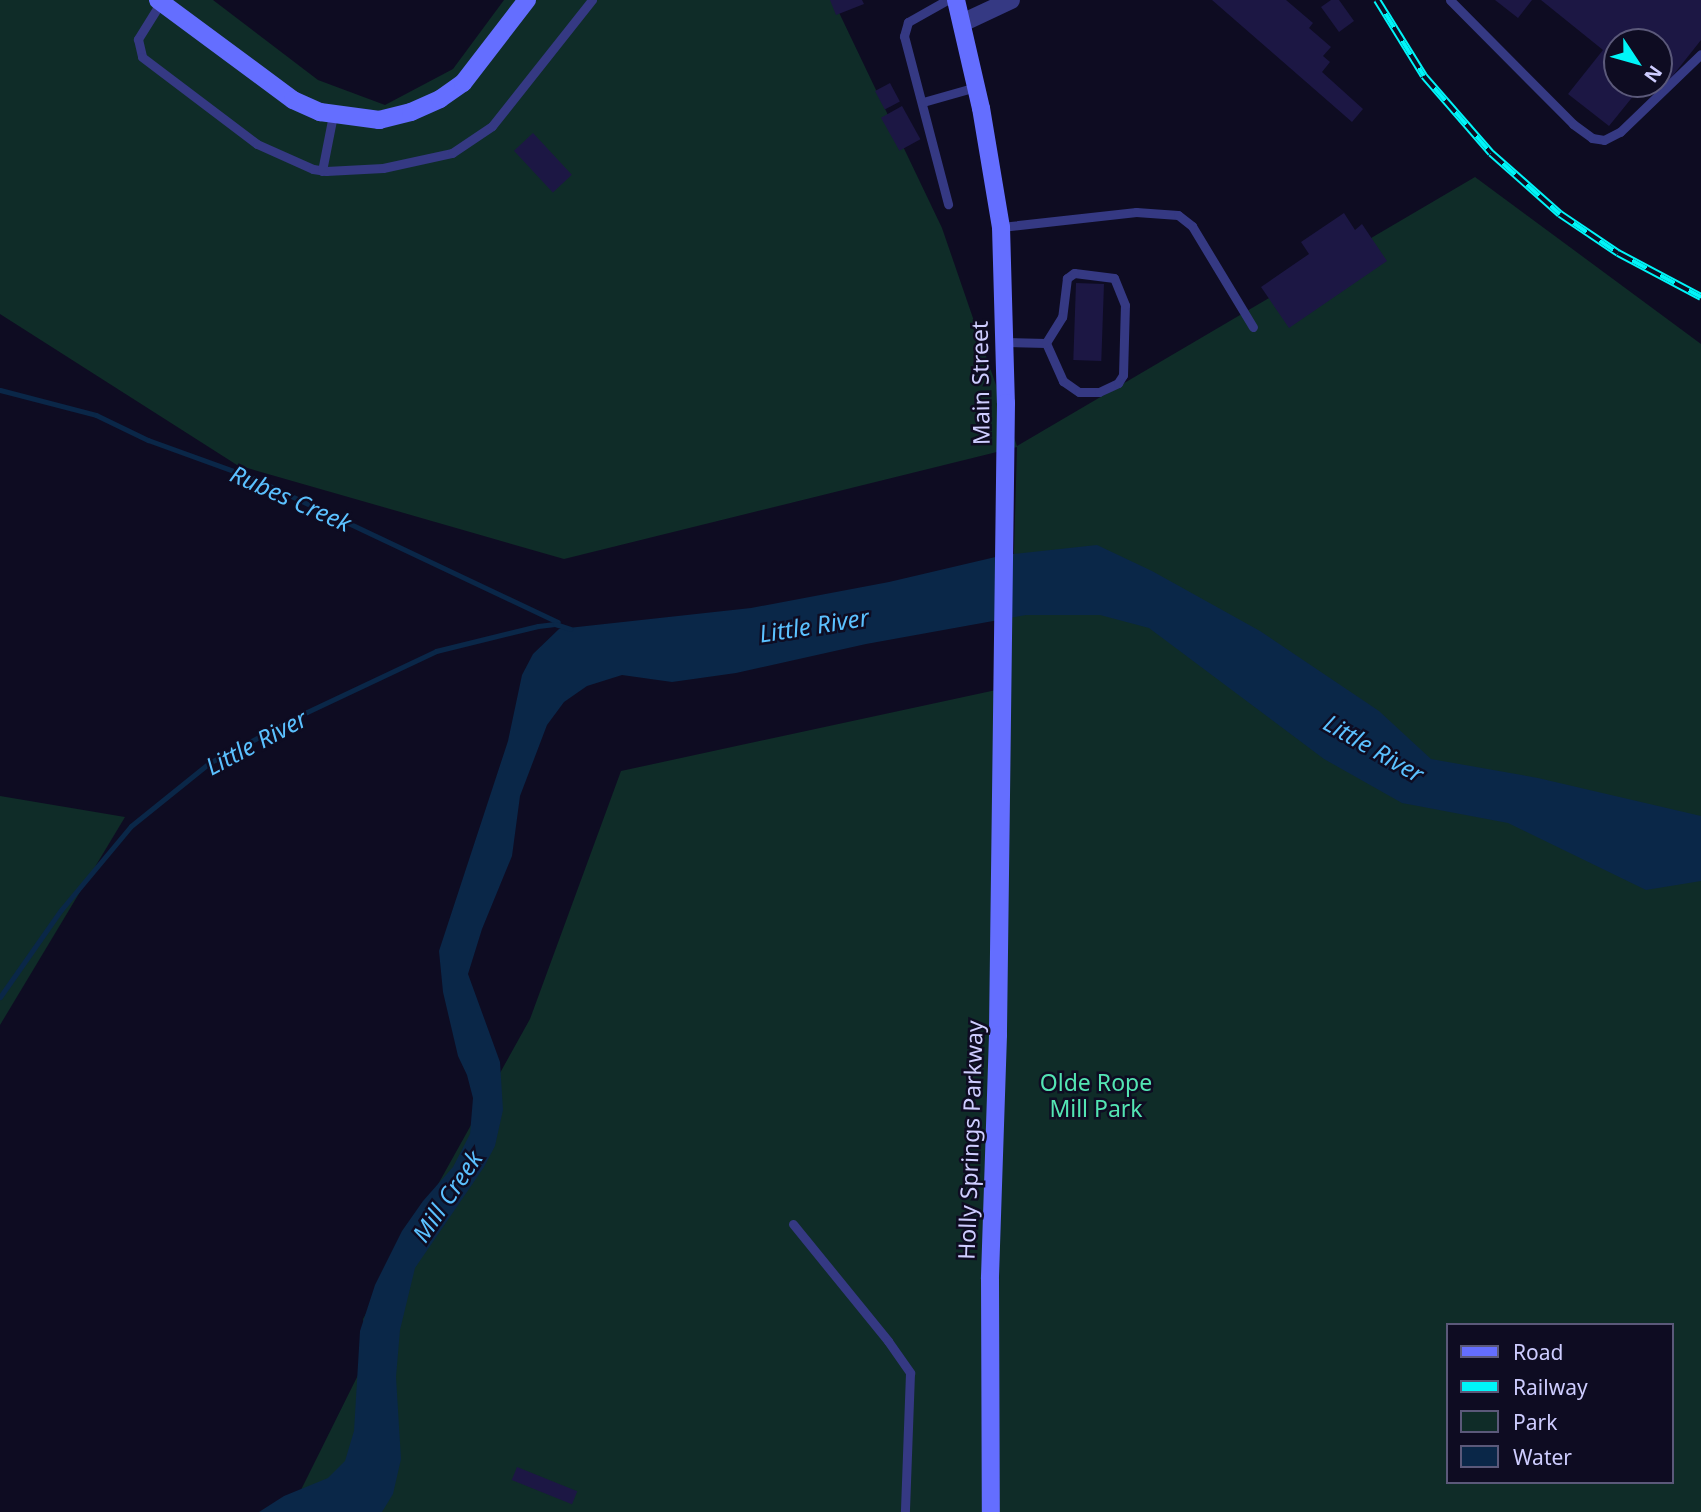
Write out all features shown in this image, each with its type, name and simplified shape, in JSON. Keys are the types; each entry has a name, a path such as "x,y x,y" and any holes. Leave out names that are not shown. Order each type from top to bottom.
{"main road":[{"path":"160,1 293,100 332,115 379,120 411,112 440,99 463,83 527,0"},
{"name":"Main Street","path":"957,0 1001,227 1006,453 1000,770"},
{"name":"Holly Springs Parkway","path":"991,1512 990,1279 998,1035 1000,770"}],"street":[{"path":"962,23 1011,0"}],"lane":[{"path":"160,1 138,39 142,57 257,144 322,171 383,168 452,153 492,127 592,0"},
{"path":"947,0 908,22 904,36 948,204"},
{"path":"1450,0 1573,124 1592,138 1604,140 1620,132 1701,54"},
{"path":"923,102 976,87"},
{"path":"322,171 332,115"},
{"path":"1001,227 1136,212 1178,215 1192,226 1253,327"},
{"path":"1074,273 1114,278 1125,304 1123,375 1118,383 1099,392 1079,392 1063,381 1046,343 1062,317 1067,278 1074,273"},
{"path":"1004,342 1046,343"},
{"path":"793,1224 888,1341 910,1373 905,1512"}],"green space":[{"name":"Olde Rope Mill Park","path":"0,0 213,0 318,80 385,105 453,69 504,0 833,0 942,228 1017,446 1475,177 1701,344 1701,1512 290,1512 365,1361 363,1319 530,1019 621,771 1010,687 1017,447 564,559 237,465 0,314"},
{"path":"0,796 125,817 0,1025"}],"water":[{"name":"Mill Creek","path":"1097,545 1152,571 1260,631 1379,711 1431,759 1538,778 1701,816 1701,881 1646,890 1508,823 1402,803 1324,759 1149,628 1100,615 1026,615 866,644 736,673 672,682 622,675 587,686 564,702 547,725 520,796 512,856 482,929 468,974 500,1062 503,1110 495,1146 484,1167 415,1268 400,1330 396,1377 401,1459 393,1494 382,1512 259,1512 284,1496 328,1478 345,1461 354,1431 360,1331 375,1285 402,1231 423,1201 453,1167 470,1134 473,1098 458,1056 443,992 439,951 508,741 522,675 533,654 559,629 751,608 889,582 1004,555"}],"building":[{"path":"830,0 862,0 864,4 836,15"},
{"path":"1212,0 1286,0 1313,23 1309,28 1331,47 1323,56 1330,62 1322,72 1363,109 1352,122"},
{"path":"1331,0 1339,0 1354,21 1339,32 1321,7"},
{"path":"1495,0 1532,0 1518,18"},
{"path":"1541,0 1701,0 1701,40 1673,75 1673,28 1603,28 1603,50"},
{"path":"1603,50 1603,98 1632,98 1609,126 1568,94"},
{"path":"890,83 900,102 885,110 875,91"},
{"path":"902,106 920,139 899,151 881,118"},
{"path":"533,133 572,175 553,192 514,151"},
{"path":"1344,213 1355,230 1362,224 1387,261 1289,328 1261,287 1309,254 1301,242"},
{"path":"1076,283 1104,284 1101,361 1073,360"},
{"path":"517,1467 577,1491 572,1504 512,1480"}],"waterway":[{"name":"Rubes Creek","path":"0,390 96,415 148,440 253,478 558,622"},
{"name":"Little River","path":"0,997 61,910 131,826 209,763 307,712 436,651 538,626 555,624 570,629"}],"railway":[{"path":"1377,0 1424,76 1491,153 1560,214 1618,253 1701,297"}]}
